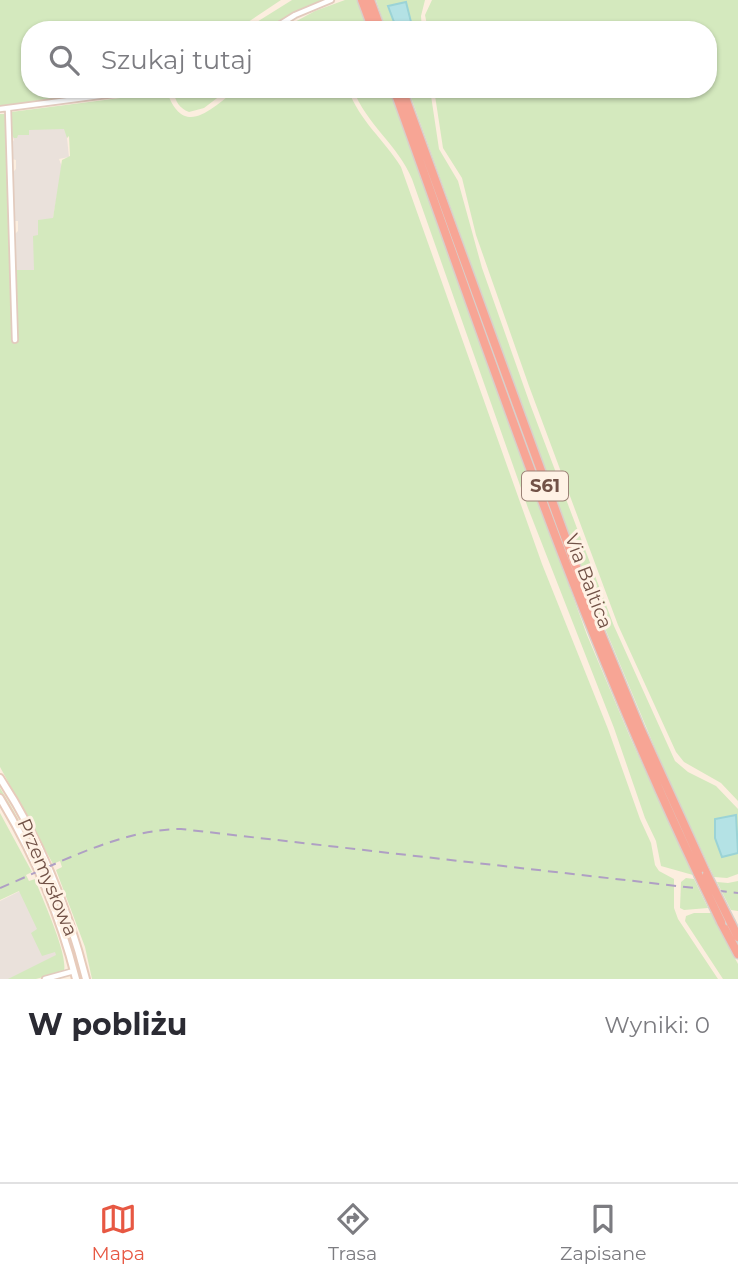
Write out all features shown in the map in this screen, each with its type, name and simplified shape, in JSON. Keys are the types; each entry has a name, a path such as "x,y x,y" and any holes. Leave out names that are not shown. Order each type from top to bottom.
{"highway":[{"path":"362,0 370,21"},
{"path":"370,0 378,21"},
{"name":"Via Baltica","path":"397,98 583,611 634,734 726,922 738,954"},
{"name":"Via Baltica","path":"405,98 590,607 702,874"},
{"name":"Via Baltica","path":"726,922 738,936"}],"main road":[{"name":"Przemysłowa","path":"0,778 47,866 72,928 86,979"},
{"name":"Przemysłowa","path":"0,798 40,876 75,975"}],"street":[{"path":"285,21 331,0"},
{"path":"0,109 84,98"},
{"path":"8,108 15,340"},
{"path":"45,979 75,975"}],"shaded area":[{"path":"78,104 67,138 69,157 59,159 62,167 53,218 61,264 16,275 15,234 18,231 18,221 14,221 13,172 16,169 16,160 12,159 14,140 11,113"},
{"path":"32,885 58,958 26,979 0,979 0,901"}],"green space":[{"path":"0,0 281,0 250,21 21,21 21,98 68,98 0,107"},
{"path":"292,0 323,0 280,21 258,21"},
{"path":"345,0 357,0 365,21 297,21"},
{"path":"376,0 425,0 421,21 383,21"},
{"path":"432,0 738,0 738,801 721,783 684,762 676,752 618,625 476,235 462,178 443,148 435,98 717,98 717,21 426,21 425,15"},
{"path":"120,98 170,98 181,114 190,117 199,116 226,98 352,98 401,167 542,564 651,843 655,865 659,871 674,879 674,908 678,919 718,979 92,979 85,947 56,870 62,867 60,861 53,864 0,767 0,114 5,114 6,117 14,341 18,340 15,270 34,270 33,236 38,235 38,220 53,218 62,160 70,156 69,136 67,138 64,129 29,130 29,135 18,135 14,138 11,112"},
{"path":"175,98 217,98 204,108 189,112 180,106"},
{"path":"357,98 392,98 587,635 693,875 661,866 656,841 528,508 412,179 399,156"},
{"path":"400,98 403,98 591,617 703,874 641,744 566,559"},
{"path":"411,98 431,98 439,149 458,181 482,268 530,404 614,626 675,761 688,772 716,786 738,809 738,874 727,878 714,877 667,777 582,573"},
{"path":"0,788 49,880 68,928 83,979 79,979 73,958"},
{"path":"0,813 32,872 26,875 29,881 35,879 58,939 64,971 36,979 8,979 56,955 55,952 42,956 31,933 37,929 19,891 0,900"},
{"path":"686,878 694,879 708,908 680,908 681,882"},
{"path":"738,881 738,911 731,910 717,882"},
{"path":"711,913 738,964 738,979 723,979 685,921 686,916"}],"water":[{"path":"406,2 411,21 394,21 388,6"},
{"path":"736,815 738,853 722,857 715,838 715,819"}],"railway":[{"path":"0,888 112,842 135,835 181,829 738,893"}]}
